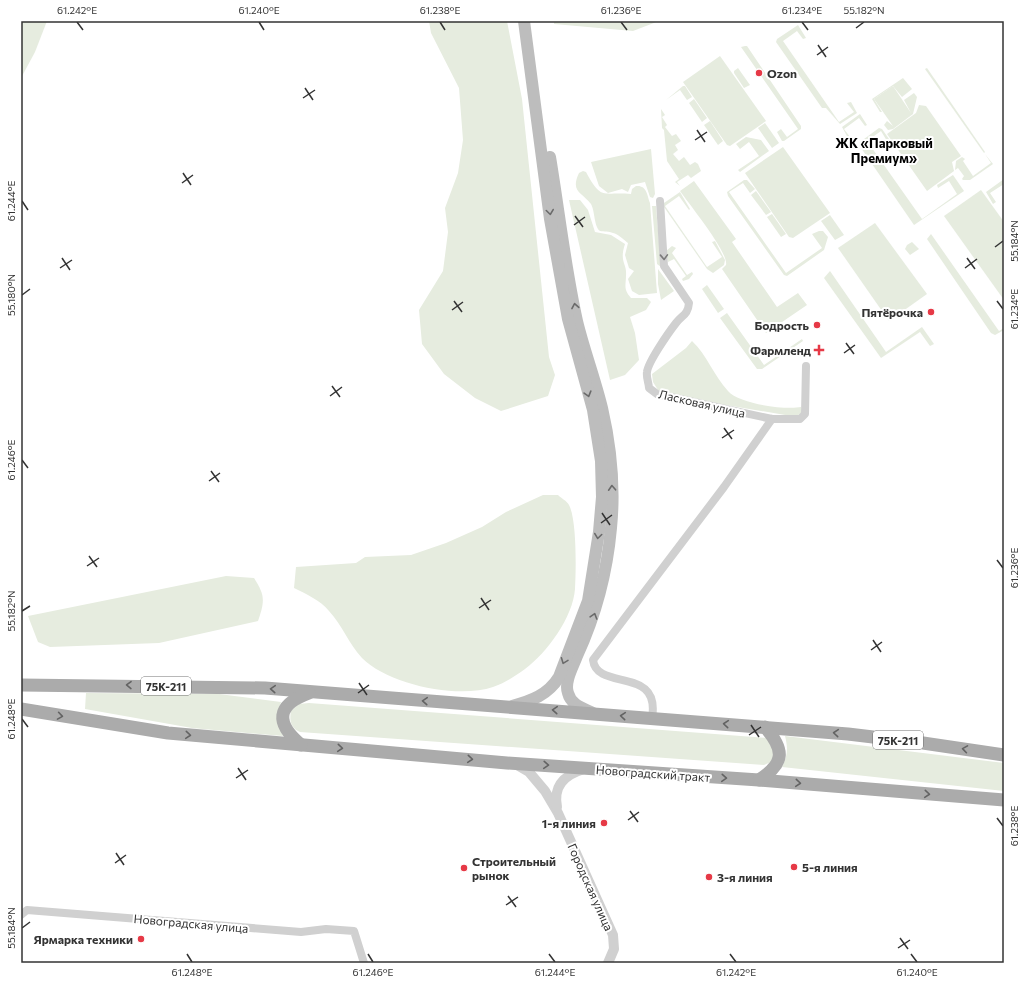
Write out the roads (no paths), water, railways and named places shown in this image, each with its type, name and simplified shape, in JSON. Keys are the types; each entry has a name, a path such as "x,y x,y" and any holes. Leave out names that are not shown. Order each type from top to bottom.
{"main road":[{"path":"507,707 537,698 550,688 558,677 588,601 599,532 602,497 601,461 593,410 568,319 550,219 524,21"},
{"path":"532,21 548,148 576,312 602,408 611,466 613,503 610,542 601,591 590,628 567,685 568,693 572,702 594,713"},
{"name":"75К-211","path":"21,685 253,688 312,692 594,713 765,728 915,742 1004,755"},
{"path":"301,745 290,736 284,725 282,715 286,705 296,698 312,692"},
{"name":"Новоградский тракт","path":"21,710 168,733 507,763 759,780 1004,800"},
{"path":"759,780 772,771 779,760 779,748 774,737 765,728"}],"street":[{"name":"Ласковая улица","path":"660,201 664,266 689,304 689,310 686,315 676,322 656,353 647,372 649,388 657,394 772,419 800,419 805,414 806,366"},
{"path":"652,718 652,703 644,689 638,683 614,678 597,671 593,660 724,487 772,419"},
{"path":"507,763 519,766 538,781 558,813"},
{"path":"558,813 555,799 557,788 562,780 573,772 587,769"},
{"name":"Городская улица","path":"558,813 613,935 614,948 611,962"},
{"name":"Новоградская улица","path":"24,912 301,932 326,929 354,932 364,963"}],"place":[{"name":"Ozon","path":"759,73"},
{"name":"Пятёрочка","path":"931,312"},
{"name":"Бодрость","path":"817,325"},
{"name":"Фармленд","path":"819,350"},
{"name":"1-я линия","path":"604,823"},
{"name":"5-я линия","path":"794,867"},
{"name":"Строительный рынок","path":"464,868"},
{"name":"3-я линия","path":"709,877"},
{"name":"Ярмарка техники","path":"141,939"}],"district":[{"name":"ЖК «Парковый Премиум»","path":"884,150"}]}
